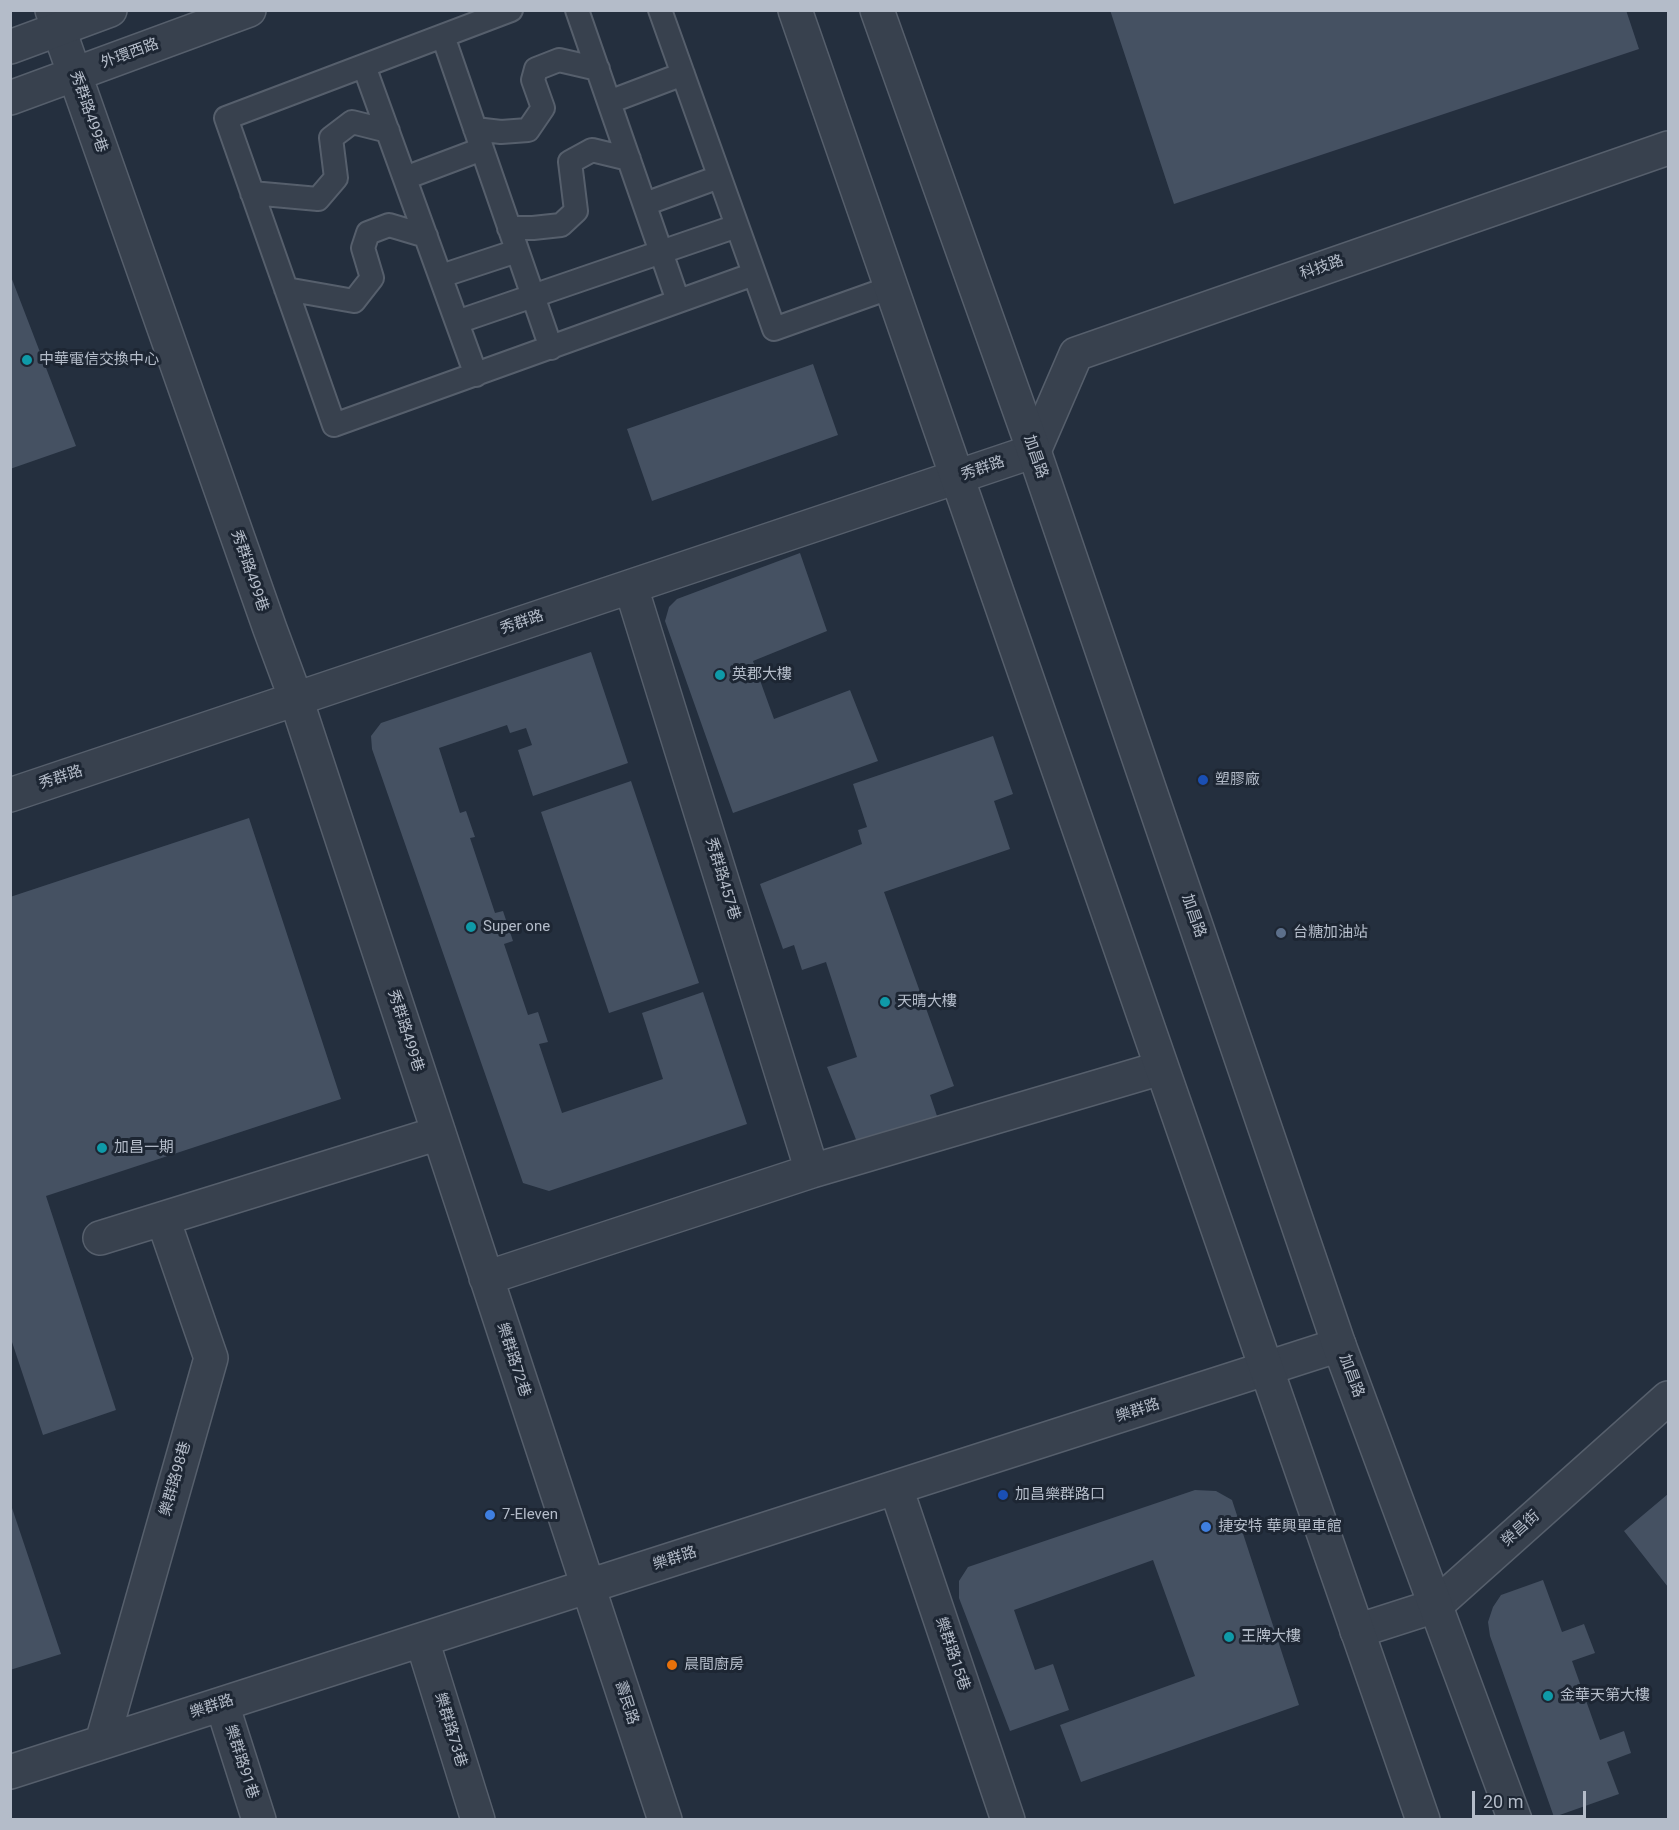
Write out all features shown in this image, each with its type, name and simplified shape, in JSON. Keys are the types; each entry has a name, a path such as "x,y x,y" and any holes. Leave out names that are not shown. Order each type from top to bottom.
{"street":[{"path":"10,47 55,20 110,10"},
{"name":"外環西路","path":"10,98 249,10"},
{"path":"795,10 1423,1820"},
{"name":"加昌路","path":"877,10 1034,452 1340,1345 1515,1820"},
{"name":"秀群路499巷","path":"55,20 262,607 297,699 439,1133"},
{"name":"科技路","path":"1034,452 1076,354 1668,148"},
{"name":"秀群路","path":"10,795 1034,452"},
{"name":"秀群路457巷","path":"631,587 812,1171"},
{"path":"486,1278 812,1171 1161,1068"},
{"path":"100,1238 439,1133"},
{"name":"樂群路72巷","path":"439,1133 587,1587"},
{"name":"樂群路98巷","path":"102,1742 211,1358 164,1219"},
{"name":"樂群路","path":"10,1772 1340,1345"},
{"name":"榮昌街","path":"1357,1630 1435,1606 1668,1398"},
{"name":"樂群路15巷","path":"896,1488 1008,1820"},
{"name":"壽民路","path":"587,1587 665,1820"},
{"name":"樂群路73巷","path":"422,1640 478,1820"},
{"name":"樂群路91巷","path":"222,1704 259,1820"}],"lane":[{"path":"511,10 226,118 334,425 754,274"},
{"path":"577,10 678,301"},
{"path":"660,10 774,329 892,287"},
{"path":"443,36 550,348"},
{"path":"405,178 478,139 501,132 528,130 543,108 533,80 536,69 559,60 597,69"},
{"path":"364,66 476,375"},
{"path":"609,102 682,74"},
{"path":"252,193 318,199 336,178 331,138 352,122 388,131"},
{"path":"509,228 561,225 576,211 570,162 592,150 629,159"},
{"path":"645,204 719,177"},
{"path":"286,289 354,301 372,278 363,248 368,233 389,225 426,236"},
{"path":"457,322 737,226"},
{"path":"441,276 517,251"}],"building":[{"path":"1110,10 1626,10 1639,49 1174,204"},
{"name":"中華電信交換中心","path":"10,274 76,446 10,469"},
{"path":"813,364 838,435 652,501 627,429"},
{"name":"英郡大樓","path":"800,553 827,631 753,661 774,719 850,690 878,761 733,813 665,621 669,607 677,599"},
{"name":"Super one","path":"591,652 628,763 533,796 518,750 532,745 526,728 510,733 507,725 439,748 460,813 466,811 475,837 470,838 495,913 503,911 513,941 504,944 528,1015 538,1012 548,1042 539,1044 562,1113 663,1079 642,1013 703,992 747,1124 549,1191 523,1183 372,749 371,736 381,723"},
{"path":"993,736 1013,794 994,801 1010,849 884,892 954,1086 930,1095 937,1116 857,1142 827,1067 857,1057 826,962 802,970 794,945 783,949 760,884 862,844 858,830 867,827 853,784"},
{"name":"Super one","path":"631,781 699,983 609,1013 541,812"},
{"name":"加昌一期","path":"249,818 341,1099 46,1196 116,1410 43,1435 10,1336 10,897"},
{"name":"王牌大樓","path":"1195,1490 1216,1491 1232,1500 1299,1705 1081,1782 1060,1725 1195,1676 1153,1560 1014,1610 1035,1670 1053,1664 1069,1710 1010,1731 959,1598 959,1581 968,1567"},
{"path":"1668,1494 1668,1587 1624,1531"},
{"path":"10,1502 61,1654 10,1670"},
{"name":"金華天第大樓","path":"1543,1580 1562,1632 1584,1624 1595,1653 1572,1661 1600,1740 1624,1731 1631,1753 1607,1762 1619,1794 1554,1817 1490,1636 1488,1622 1493,1607 1501,1595"}],"place":[{"name":"中華電信交換中心","path":"27,360"},
{"name":"英郡大樓","path":"720,675"},
{"name":"塑膠廠","path":"1203,780"},
{"name":"Super one","path":"471,927"},
{"name":"台糖加油站","path":"1281,933"},
{"name":"天晴大樓","path":"885,1002"},
{"name":"加昌一期","path":"102,1148"},
{"name":"加昌樂群路口","path":"1003,1495"},
{"name":"7-Eleven","path":"490,1515"},
{"name":"捷安特 華興單車館","path":"1206,1527"},
{"name":"王牌大樓","path":"1229,1637"},
{"name":"晨間廚房","path":"672,1665"},
{"name":"金華天第大樓","path":"1548,1696"}]}
